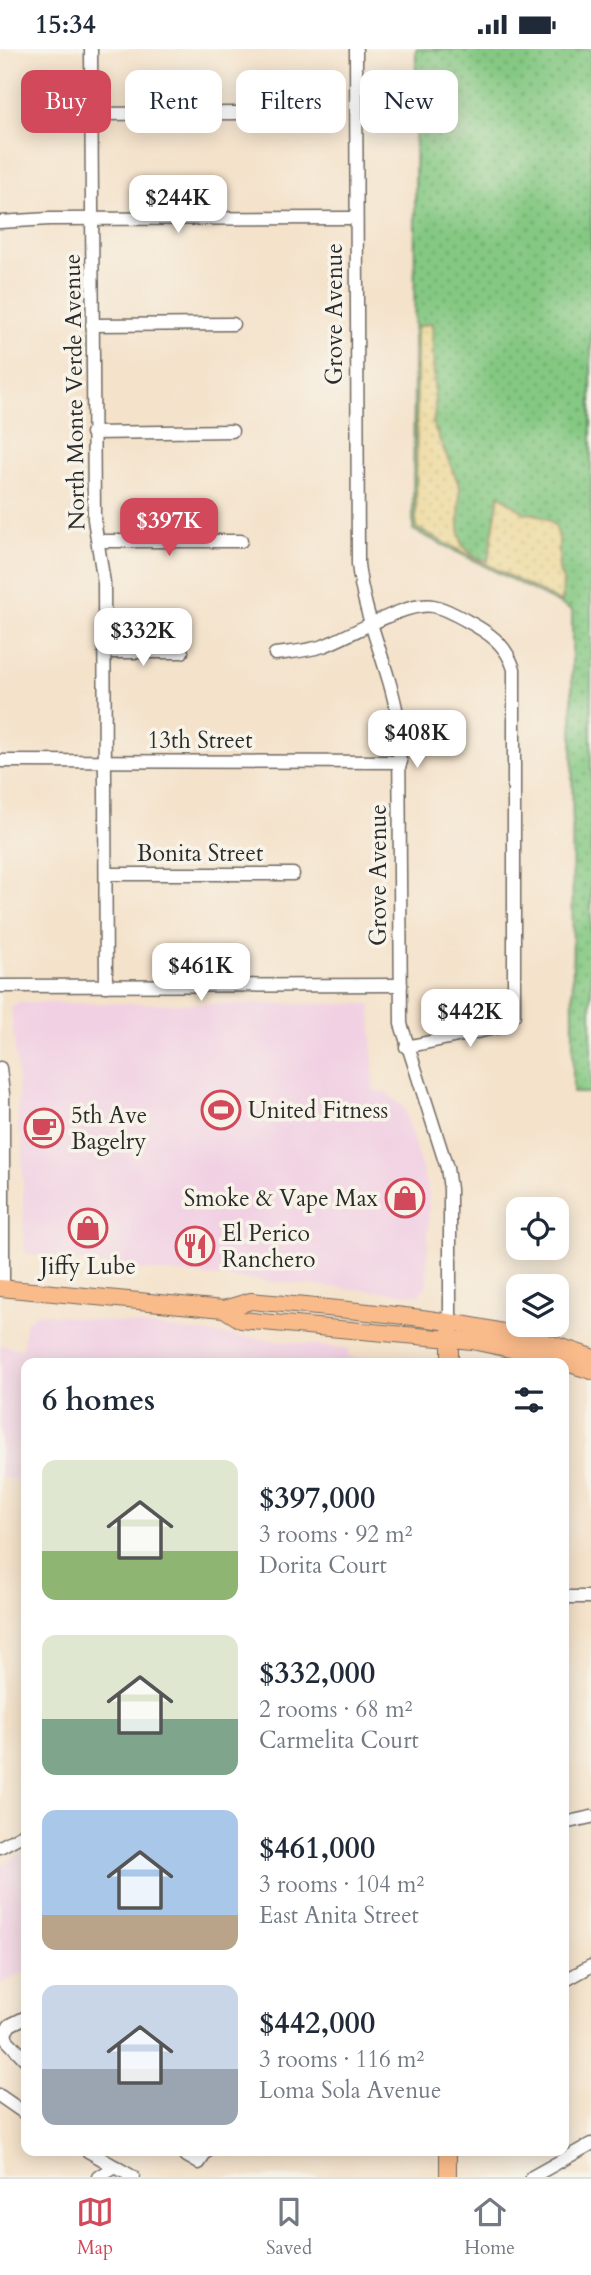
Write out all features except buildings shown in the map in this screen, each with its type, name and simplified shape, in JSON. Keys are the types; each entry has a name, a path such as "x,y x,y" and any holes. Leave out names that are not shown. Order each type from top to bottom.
{"main road":[{"path":"2,1288 224,1309 251,1301 450,1321 500,1331 590,1358"},
{"path":"224,1309 241,1320 450,1339 590,1358"},
{"name":"Grove Avenue","path":"450,1321 450,1358"},
{"path":"448,2156 448,2177"}],"street":[{"name":"North Monte Verde Avenue","path":"91,49 91,70"},
{"name":"Grove Avenue","path":"356,49 358,564 361,594 395,698 401,762 401,1024 447,1168 450,1189 450,1321"},
{"path":"111,114 236,113"},
{"name":"North Monte Verde Avenue","path":"91,133 94,520 104,583 106,986"},
{"path":"0,222 356,218"},
{"path":"92,325 233,324"},
{"path":"92,433 232,431"},
{"path":"98,541 241,541"},
{"path":"275,654 320,647 409,608 431,605 450,612 494,638 501,643 510,657 514,669 514,1014 500,1027 407,1047"},
{"path":"105,652 182,652"},
{"name":"13th Street","path":"0,761 401,762"},
{"name":"Bonita Street","path":"106,874 293,874"},
{"path":"0,986 401,985"},
{"path":"0,1068 3,1094 2,1288"},
{"path":"569,1597 591,1598"},
{"path":"569,1822 591,1817"},
{"path":"0,1847 21,1836"},
{"path":"569,1978 591,1966"},
{"path":"21,2020 10,2025 5,2033 7,2040 21,2055"},
{"path":"0,2097 21,2111"},
{"path":"533,2177 591,2144"},
{"path":"97,2156 133,2177"},
{"path":"187,2156 199,2163 204,2156"},
{"path":"98,2177 116,2167"}],"shaded area":[{"path":"19,1003 371,1006 374,1091 386,1092 404,1108 429,1193 427,1285 418,1295 132,1269 29,1254 24,1250 22,1134 18,1133 18,1080 11,1008"},
{"path":"37,1313 349,1349 348,1357 357,1358 21,1358 21,1479 0,1477 0,1345 23,1349 25,1323"},
{"path":"21,1854 21,1974 0,1985 0,1865"}],"green space":[{"path":"416,49 591,49 591,1093 573,1093 572,610 413,530 415,133 458,133 458,70 416,70"}],"sand":[{"path":"432,323 435,409 433,424 460,487 459,528 462,545 476,558 488,561 499,495 525,513 547,519 555,526 559,536 562,603 416,528 417,327"}],"place":[{"name":"United Fitness","path":"221,1110"},
{"name":"5th Ave Bagelry","path":"44,1128"},
{"name":"Smoke & Vape Max","path":"405,1198"},
{"name":"Jiffy Lube","path":"88,1228"},
{"name":"El Perico Ranchero","path":"195,1246"}]}
